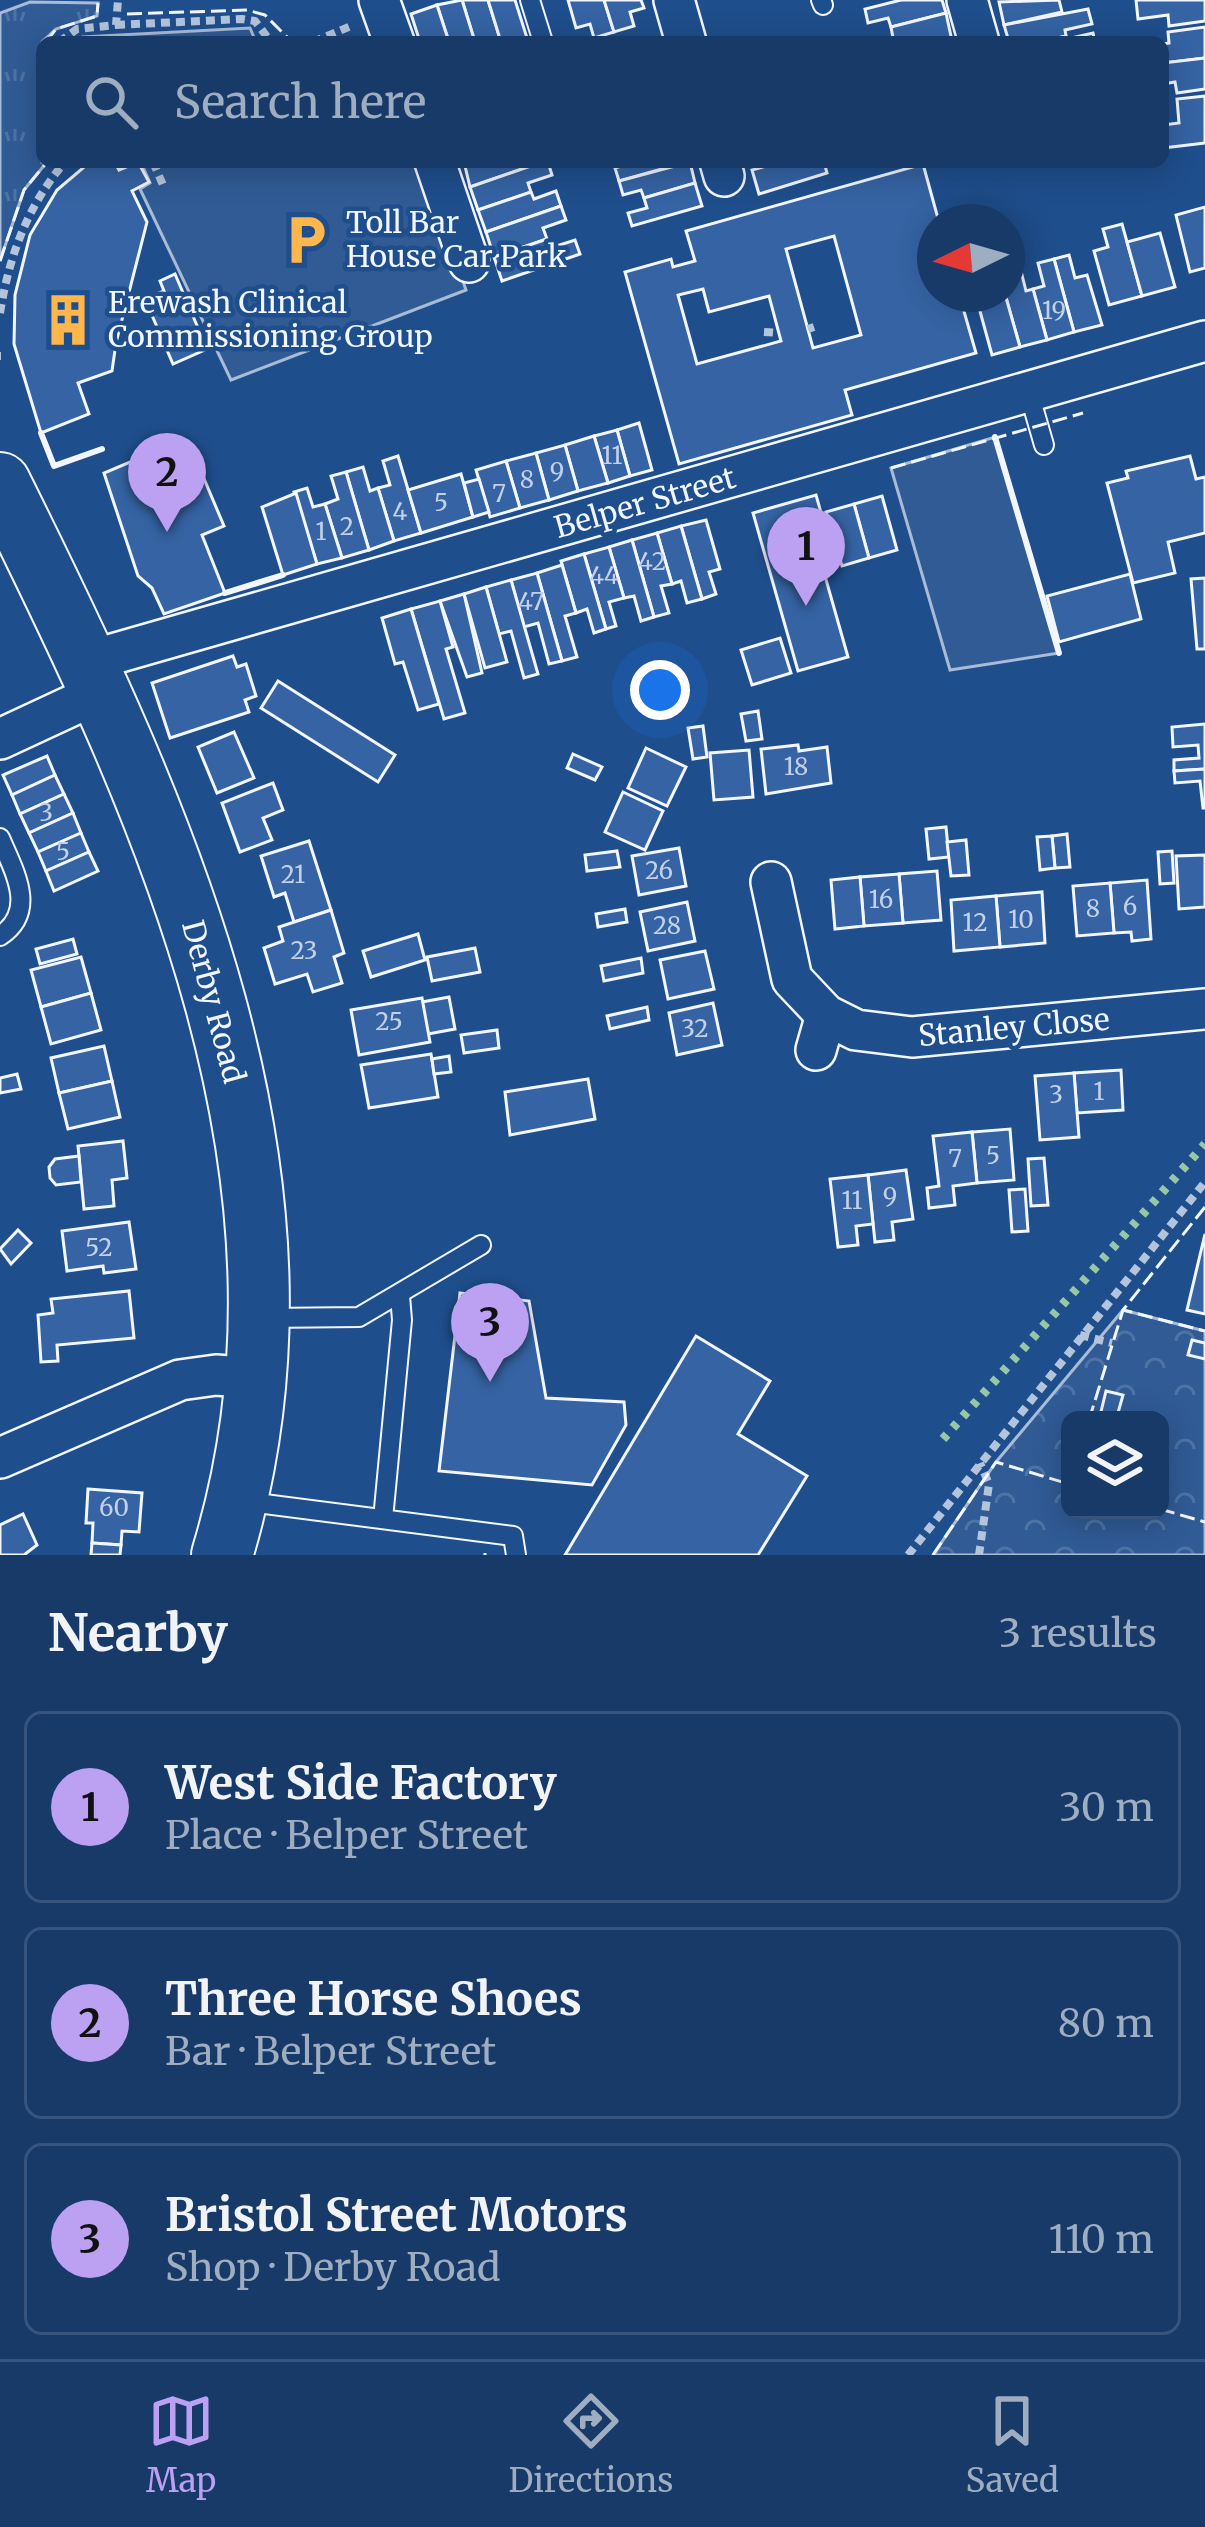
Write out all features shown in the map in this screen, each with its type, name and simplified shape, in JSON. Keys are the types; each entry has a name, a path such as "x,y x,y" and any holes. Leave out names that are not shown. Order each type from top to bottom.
{"main road":[{"name":"Derby Road","path":"0,483 92,678 180,885 229,1045 256,1209 260,1318 256,1378 229,1528"}],"street":[{"path":"674,0 684,36"},
{"path":"968,0 977,36"},
{"path":"437,168 470,262"},
{"name":"Belper Street","path":"0,739 92,678 1205,341"},
{"name":"Stanley Close","path":"771,882 792,979 821,1032 856,1030 912,1037 1205,1009"},
{"path":"0,1458 180,1379 256,1378"}],"lane":[{"path":"530,0 540,36"},
{"path":"1029,392 1044,445"},
{"path":"0,838 22,892 15,923 0,936"},
{"path":"260,1318 359,1317 481,1245"},
{"path":"383,1519 402,1320 400,1296"},
{"path":"229,1528 383,1519 513,1536 516,1555"}],"path":[{"path":"116,25 118,0"},
{"path":"67,36 77,28 242,19 255,21 266,36"},
{"path":"332,36 380,21"},
{"path":"0,313 7,276 32,207 61,168"},
{"path":"156,168 163,185"},
{"path":"764,332 779,333"},
{"path":"908,1555 1205,1182"},
{"path":"1080,1335 1112,1343"},
{"path":"979,1555 989,1484 980,1463"}],"green space":[{"path":"30,2 98,3 97,16 56,29 48,36 36,36 36,168 42,168 24,190 0,261 0,13"},
{"path":"250,28 253,36 101,36"},
{"path":"1123,1310 1205,1331 1205,1555 933,1555 996,1462"}],"shaded area":[{"name":"Toll Bar House Car Park","path":"144,168 424,168 466,290 231,380 140,189 150,183"},
{"path":"995,437 1059,653 950,670 891,468"}],"building":[{"path":"462,0 488,0 499,36 473,36"},
{"path":"462,0 473,36 447,36 437,5"},
{"path":"488,0 515,0 526,36 499,36"},
{"path":"568,0 604,0 614,32 593,36 590,24 576,28"},
{"path":"604,0 641,0 644,8 630,12 634,26 614,32"},
{"path":"901,0 942,0 946,13 891,27 888,18 868,23 865,9"},
{"path":"1059,0 1062,12 1004,25 999,2"},
{"path":"1136,0 1205,0 1205,21 1169,26 1168,15 1138,19"},
{"path":"437,5 447,36 418,36 411,14"},
{"path":"1088,9 1092,24 1065,30 1066,36 1007,36 1004,25"},
{"path":"946,13 951,36 893,36 891,27"},
{"path":"1205,27 1205,58 1169,62 1168,32"},
{"path":"1205,58 1205,89 1177,93 1175,82 1169,83 1169,62"},
{"path":"1205,96 1205,143 1169,147 1169,124 1179,123 1177,99"},
{"name":"Erewash Clinical Commissioning Group","path":"83,168 141,168 149,182 132,191 147,222 112,371 78,383 89,414 41,433 14,344 15,295 30,235 57,190"},
{"path":"465,168 525,168 470,187"},
{"path":"525,168 550,168 552,175 528,183 531,192 478,210 470,187"},
{"path":"615,168 666,168 619,181"},
{"path":"668,168 691,168 695,183 644,198 641,190 623,195 619,181"},
{"path":"826,168 827,173 759,194 752,170"},
{"path":"909,168 924,168 934,204 917,204 917,312 964,312 976,353 845,390 852,415 679,464 625,272 671,259 673,267 695,261 686,231","holes":["834,236 861,335 813,348 786,249","703,289 709,312 769,296 781,341 697,364 678,295"]},
{"path":"695,183 702,206 632,226 628,213 647,208 644,198"},
{"path":"556,191 561,206 486,232 478,210 531,192 534,199"},
{"path":"561,206 566,220 543,228 547,239 494,257 486,232"},
{"path":"1205,207 1205,268 1190,272 1176,215"},
{"path":"1122,224 1142,296 1109,305 1094,251 1108,247 1103,229"},
{"path":"1160,233 1175,287 1142,296 1127,242"},
{"path":"547,239 550,248 575,240 580,254 502,281 494,257"},
{"path":"1069,255 1075,278 1087,275 1102,325 1074,332 1054,259"},
{"path":"1054,259 1074,332 1047,340 1033,289 1044,286 1038,263"},
{"path":"175,274 207,349 173,364 145,299 164,291 160,281"},
{"path":"1025,287 1026,291 1033,289 1047,340 1020,347 1010,312 1025,312"},
{"path":"980,312 1010,312 1020,347 992,355"},
{"path":"639,423 652,470 630,476 617,430"},
{"path":"617,430 630,476 608,483 594,436"},
{"path":"594,436 608,483 578,491 565,445"},
{"path":"565,445 578,491 549,500 536,453"},
{"path":"536,453 549,500 520,508 506,461"},
{"path":"149,454 164,490 202,474 224,526 202,535 225,593 164,614 152,588 138,576 104,473"},
{"path":"398,456 421,533 394,541 378,488 390,485 383,461"},
{"path":"1190,456 1196,479 1205,477 1205,533 1168,542 1175,573 1133,583 1107,483 1128,478 1126,471"},
{"path":"506,461 520,508 490,517 476,470"},
{"path":"363,467 370,491 378,488 394,541 369,550 346,472"},
{"path":"346,472 369,550 342,558 325,504 338,499 331,476"},
{"path":"461,474 473,517 421,533 408,490"},
{"path":"479,479 489,512 473,517 464,483"},
{"path":"307,488 313,507 325,504 342,558 317,564 294,492"},
{"path":"296,493 317,564 283,575 262,507"},
{"path":"816,495 832,551 819,555 848,657 798,671 753,513"},
{"path":"882,496 897,550 869,558 854,504"},
{"path":"854,504 869,558 842,566 826,512"},
{"path":"706,520 720,569 709,572 716,594 702,599 681,526"},
{"path":"681,526 702,599 687,603 681,581 672,584 657,533"},
{"path":"657,533 672,584 661,586 669,613 654,617 632,540"},
{"path":"632,540 654,617 641,621 634,596 624,598 609,547"},
{"path":"609,547 624,598 609,602 616,626 606,629 584,554"},
{"path":"584,554 606,629 594,633 587,609 576,613 561,561"},
{"path":"562,565 576,613 565,616 577,657 562,661 537,573"},
{"path":"537,573 562,661 549,664 538,623 524,627 511,580"},
{"path":"1130,574 1141,619 1059,642 1047,596"},
{"path":"1205,578 1205,649 1197,649 1191,579"},
{"path":"511,580 538,674 524,678 511,631 499,634 486,587"},
{"path":"486,587 507,662 485,668 464,594"},
{"path":"464,594 482,673 467,677 440,601"},
{"path":"440,601 453,647 446,649 465,713 444,719 411,609"},
{"path":"411,609 439,704 418,710 403,662 395,664 382,618"},
{"path":"780,638 791,673 752,685 741,650"},
{"path":"233,656 237,667 246,664 256,696 245,700 249,712 170,738 152,683"},
{"path":"278,681 395,755 378,782 261,708"},
{"path":"758,711 762,739 746,741 741,714"},
{"path":"1205,724 1205,769 1174,771 1174,760 1199,758 1198,745 1173,747 1172,727"},
{"path":"703,726 707,757 693,759 688,728"},
{"path":"234,732 254,778 217,793 198,747"},
{"path":"798,745 799,751 827,747 831,783 766,794 761,749"},
{"path":"646,748 686,767 667,806 628,788"},
{"path":"749,750 753,797 714,800 710,753"},
{"path":"573,754 602,767 595,780 567,768"},
{"path":"47,756 55,775 12,795 3,775"},
{"path":"1205,769 1203,808 1200,781 1175,783 1174,771"},
{"path":"55,775 64,794 20,814 12,795"},
{"path":"273,783 283,810 263,818 272,840 240,852 222,803"},
{"path":"623,792 663,811 645,850 605,832"},
{"path":"64,794 73,813 29,833 20,814"},
{"path":"73,813 81,833 38,852 29,833"},
{"path":"946,827 949,857 929,859 926,829"},
{"path":"81,833 89,852 46,871 38,852"},
{"path":"1067,834 1070,867 1055,868 1052,836"},
{"path":"1052,836 1055,868 1040,870 1037,837"},
{"path":"966,840 969,875 951,876 947,842"},
{"path":"309,841 331,910 294,922 285,893 274,897 261,856"},
{"path":"679,848 686,886 639,895 632,856"},
{"path":"617,851 620,867 587,871 585,855"},
{"path":"1172,851 1174,883 1160,884 1158,852"},
{"path":"89,852 98,871 54,891 46,871"},
{"path":"1205,855 1205,907 1179,909 1176,856"},
{"path":"937,871 941,920 903,923 899,874"},
{"path":"899,874 903,923 864,926 860,877"},
{"path":"860,877 864,926 835,929 831,880"},
{"path":"1147,880 1151,939 1132,941 1131,932 1114,933 1110,883"},
{"path":"1110,883 1114,933 1077,936 1073,886"},
{"path":"1042,892 1045,943 1000,947 996,896"},
{"path":"996,896 1000,947 954,951 951,900"},
{"path":"687,902 695,941 648,951 640,912"},
{"path":"625,909 627,922 598,927 596,914"},
{"path":"331,910 344,953 334,957 342,983 313,992 307,974 275,984 264,948 283,941 279,927"},
{"path":"418,934 425,960 371,977 363,951"},
{"path":"73,939 77,954 40,964 36,949"},
{"path":"475,948 480,972 432,981 427,957"},
{"path":"705,951 714,989 668,999 660,960"},
{"path":"81,957 91,993 41,1007 31,970"},
{"path":"641,958 643,973 604,981 601,966"},
{"path":"91,993 101,1030 51,1044 41,1007"},
{"path":"449,997 455,1029 428,1034 422,1002"},
{"path":"422,998 430,1042 359,1055 351,1010"},
{"path":"713,1003 722,1045 677,1055 669,1013"},
{"path":"647,1007 649,1020 610,1029 607,1016"},
{"path":"497,1030 499,1048 464,1053 461,1035"},
{"path":"104,1046 112,1081 59,1093 51,1058"},
{"path":"431,1054 438,1097 369,1108 361,1065"},
{"path":"449,1056 451,1072 434,1074 432,1059"},
{"path":"1121,1070 1123,1110 1077,1113 1074,1073"},
{"path":"1074,1073 1079,1137 1040,1140 1035,1076"},
{"path":"17,1074 21,1089 0,1093 0,1078"},
{"path":"588,1079 595,1119 510,1135 505,1092"},
{"path":"112,1081 120,1117 68,1129 59,1093"},
{"path":"1010,1129 1014,1180 977,1183 972,1132"},
{"path":"972,1132 977,1183 953,1186 955,1205 929,1208 927,1188 939,1186 933,1136"},
{"path":"123,1141 127,1178 112,1180 114,1206 84,1209 78,1146"},
{"path":"79,1156 81,1182 56,1185 49,1167 55,1159"},
{"path":"1044,1158 1048,1205 1031,1206 1028,1159"},
{"path":"906,1170 913,1219 892,1222 894,1240 875,1242 868,1175"},
{"path":"868,1175 873,1224 856,1226 858,1245 838,1247 830,1179"},
{"path":"1025,1189 1028,1231 1012,1232 1009,1190"},
{"path":"129,1222 136,1269 104,1273 103,1266 67,1271 62,1231"},
{"path":"18,1230 31,1243 11,1264 0,1249"},
{"path":"1205,1234 1205,1314 1187,1310"},
{"path":"129,1291 134,1338 57,1345 58,1361 41,1362 38,1315 53,1313 51,1299"},
{"path":"460,1293 529,1301 546,1398 624,1402 626,1425 592,1485 439,1471"},
{"path":"696,1336 770,1381 738,1434 807,1476 758,1555 565,1555"},
{"path":"1192,1340 1205,1343 1205,1359 1188,1355"},
{"path":"1106,1391 1123,1395 1119,1411 1101,1411"},
{"path":"88,1489 142,1493 139,1532 122,1531 121,1545 92,1543 93,1523 86,1523"},
{"path":"23,1514 37,1545 24,1555 0,1555 0,1525"},
{"path":"92,1543 121,1545 120,1555 91,1555"}],"hedge":[{"path":"943,1439 1205,1144"}],"fence":[{"path":"51,36 56,29 97,16 98,3"},
{"path":"127,14 247,10 265,15 286,36"},
{"path":"0,261 24,190 42,168"},
{"path":"891,468 1083,413"},
{"path":"1205,1207 1123,1310 1205,1331"},
{"path":"1092,1411 1123,1310"},
{"path":"933,1555 996,1462 1061,1482"},
{"path":"1169,1512 1205,1522"}],"wall":[{"path":"41,433 54,466 102,449"},
{"path":"995,437 1059,653"},
{"path":"225,593 283,575"}],"place":[{"name":"Toll Bar House Car Park","path":"306,240"},
{"name":"Erewash Clinical Commissioning Group","path":"68,320"},
{"name":"Three Horse Shoes","path":"167,532"},
{"name":"West Side Factory","path":"806,606"},
{"name":"Bristol Street Motors","path":"490,1382"}]}
